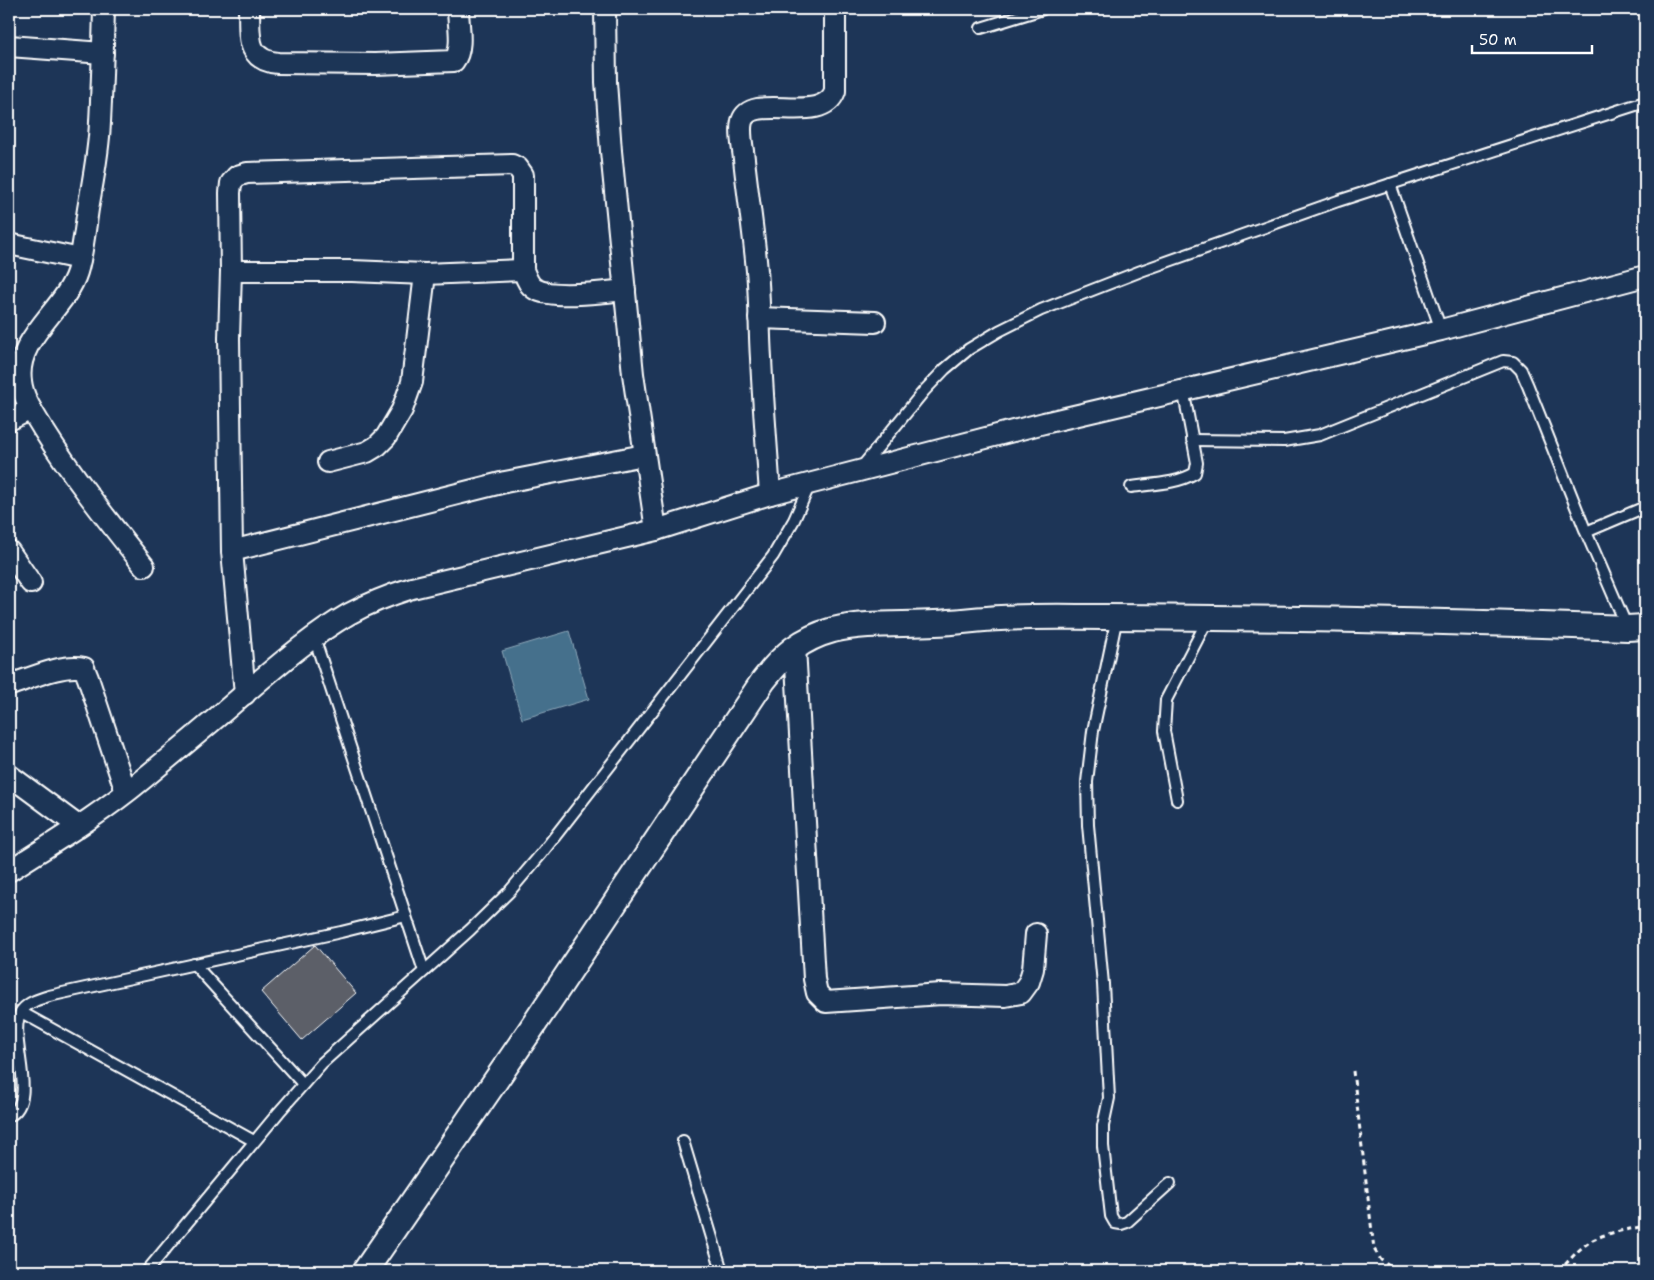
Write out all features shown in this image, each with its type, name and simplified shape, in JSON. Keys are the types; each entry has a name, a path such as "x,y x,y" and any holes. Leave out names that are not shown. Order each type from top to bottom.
{"street":[{"path":"104,9 99,140 77,273 70,288 35,334 27,348 21,368 20,380 23,393 31,409 57,451 96,506 144,566"},
{"path":"249,9 250,40 253,51 260,59 278,63 376,64 454,61 458,55 459,47 458,9"},
{"path":"605,9 606,82 611,151 633,374 656,530"},
{"path":"770,494 758,274 746,183 742,121 748,113 758,109 815,107 825,105 832,100 835,91 836,75 835,12"},
{"path":"9,46 103,53"},
{"path":"245,694 232,551 229,338 231,271 230,193 231,183 237,176 247,173 299,170 512,165 518,168 523,175 523,270 528,283 536,290 550,293 582,294 625,290"},
{"path":"9,244 80,259"},
{"path":"231,271 352,271 425,274 523,270"},
{"path":"328,462 367,452 377,446 386,437 402,410 412,382 425,274"},
{"path":"9,871 126,792 274,668 314,637 349,614 384,597 412,588 656,530 770,494 1044,423 1441,330 1645,276"},
{"path":"759,318 875,322"},
{"path":"9,420 31,409"},
{"path":"232,551 505,482 644,455"},
{"path":"9,551 31,583"},
{"path":"365,1271 523,1040 763,681 779,661 795,647 813,637 835,630 880,624 934,623 1003,618 1208,618 1636,628"},
{"path":"795,647 814,978 817,993 826,1002 924,995 1005,996 1021,992 1029,982 1033,969 1036,934"},
{"path":"10,685 75,666 84,668 126,792"},
{"path":"9,775 78,826"}],"lane":[{"path":"981,28 1043,9"},
{"path":"858,471 924,391 945,369 969,349 1041,310 1141,271 1390,184 1645,102"},
{"path":"1390,184 1441,330"},
{"path":"1192,440 1284,440 1320,435 1492,365 1503,361 1513,362 1520,370 1528,386 1586,532 1636,628"},
{"path":"1131,487 1187,478 1195,473 1197,463 1182,390"},
{"path":"146,1271 302,1084 322,1063 509,892 542,853 772,556 794,520 810,484"},
{"path":"1586,532 1645,507"},
{"path":"1118,617 1093,731 1088,782 1088,825 1103,984 1109,1098 1103,1126 1102,1146 1111,1216 1116,1223 1127,1222 1170,1183"},
{"path":"1177,800 1164,731 1166,700 1208,618"},
{"path":"314,637 424,971"},
{"path":"9,1116 15,1113 21,1101 22,1085 18,1026 21,1012 30,1003 49,996 406,916"},
{"path":"194,964 302,1084"},
{"path":"21,1012 254,1141"},
{"path":"683,1141 722,1271"}],"path":[{"path":"1353,1071 1374,1249 1381,1260 1396,1271"},
{"path":"1558,1271 1591,1241 1603,1236 1645,1226"}],"water":[{"path":"569,631 589,699 522,719 502,651"}],"building":[{"path":"315,945 356,993 302,1040 261,992"}]}
